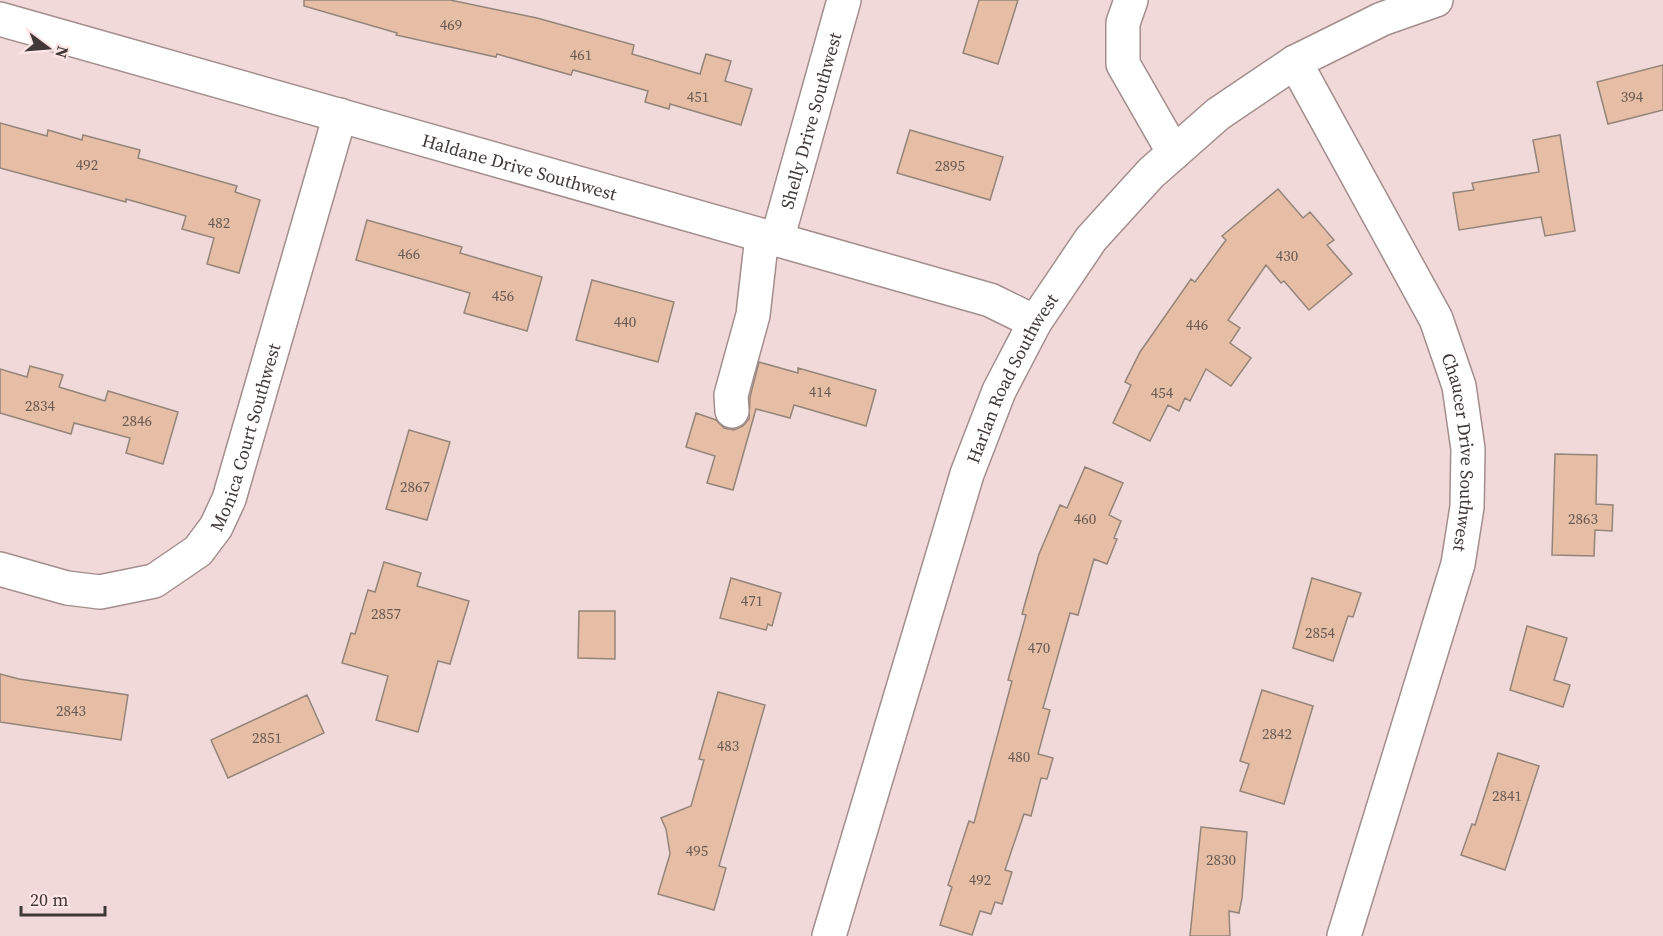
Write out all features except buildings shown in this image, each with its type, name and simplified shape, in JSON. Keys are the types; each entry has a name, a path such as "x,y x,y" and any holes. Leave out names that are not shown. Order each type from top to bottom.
{"street":[{"name":"Shelly Drive Southwest","path":"732,411 731,395 753,315 770,238 844,0"},
{"path":"1131,0 1124,23 1123,64 1174,153"},
{"name":"Harlan Road Southwest","path":"830,936 967,474 999,391 1035,322 1091,239 1151,173 1218,114 1295,62 1382,19 1436,0"},
{"name":"Haldane Drive Southwest","path":"0,19 990,300 1035,322"},
{"name":"Chaucer Drive Southwest","path":"1295,62 1436,319 1459,386 1468,449 1467,507 1458,564 1344,936"},
{"name":"Monica Court Southwest","path":"0,569 67,588 100,592 154,581 198,551 216,527 229,499 340,116"}]}
